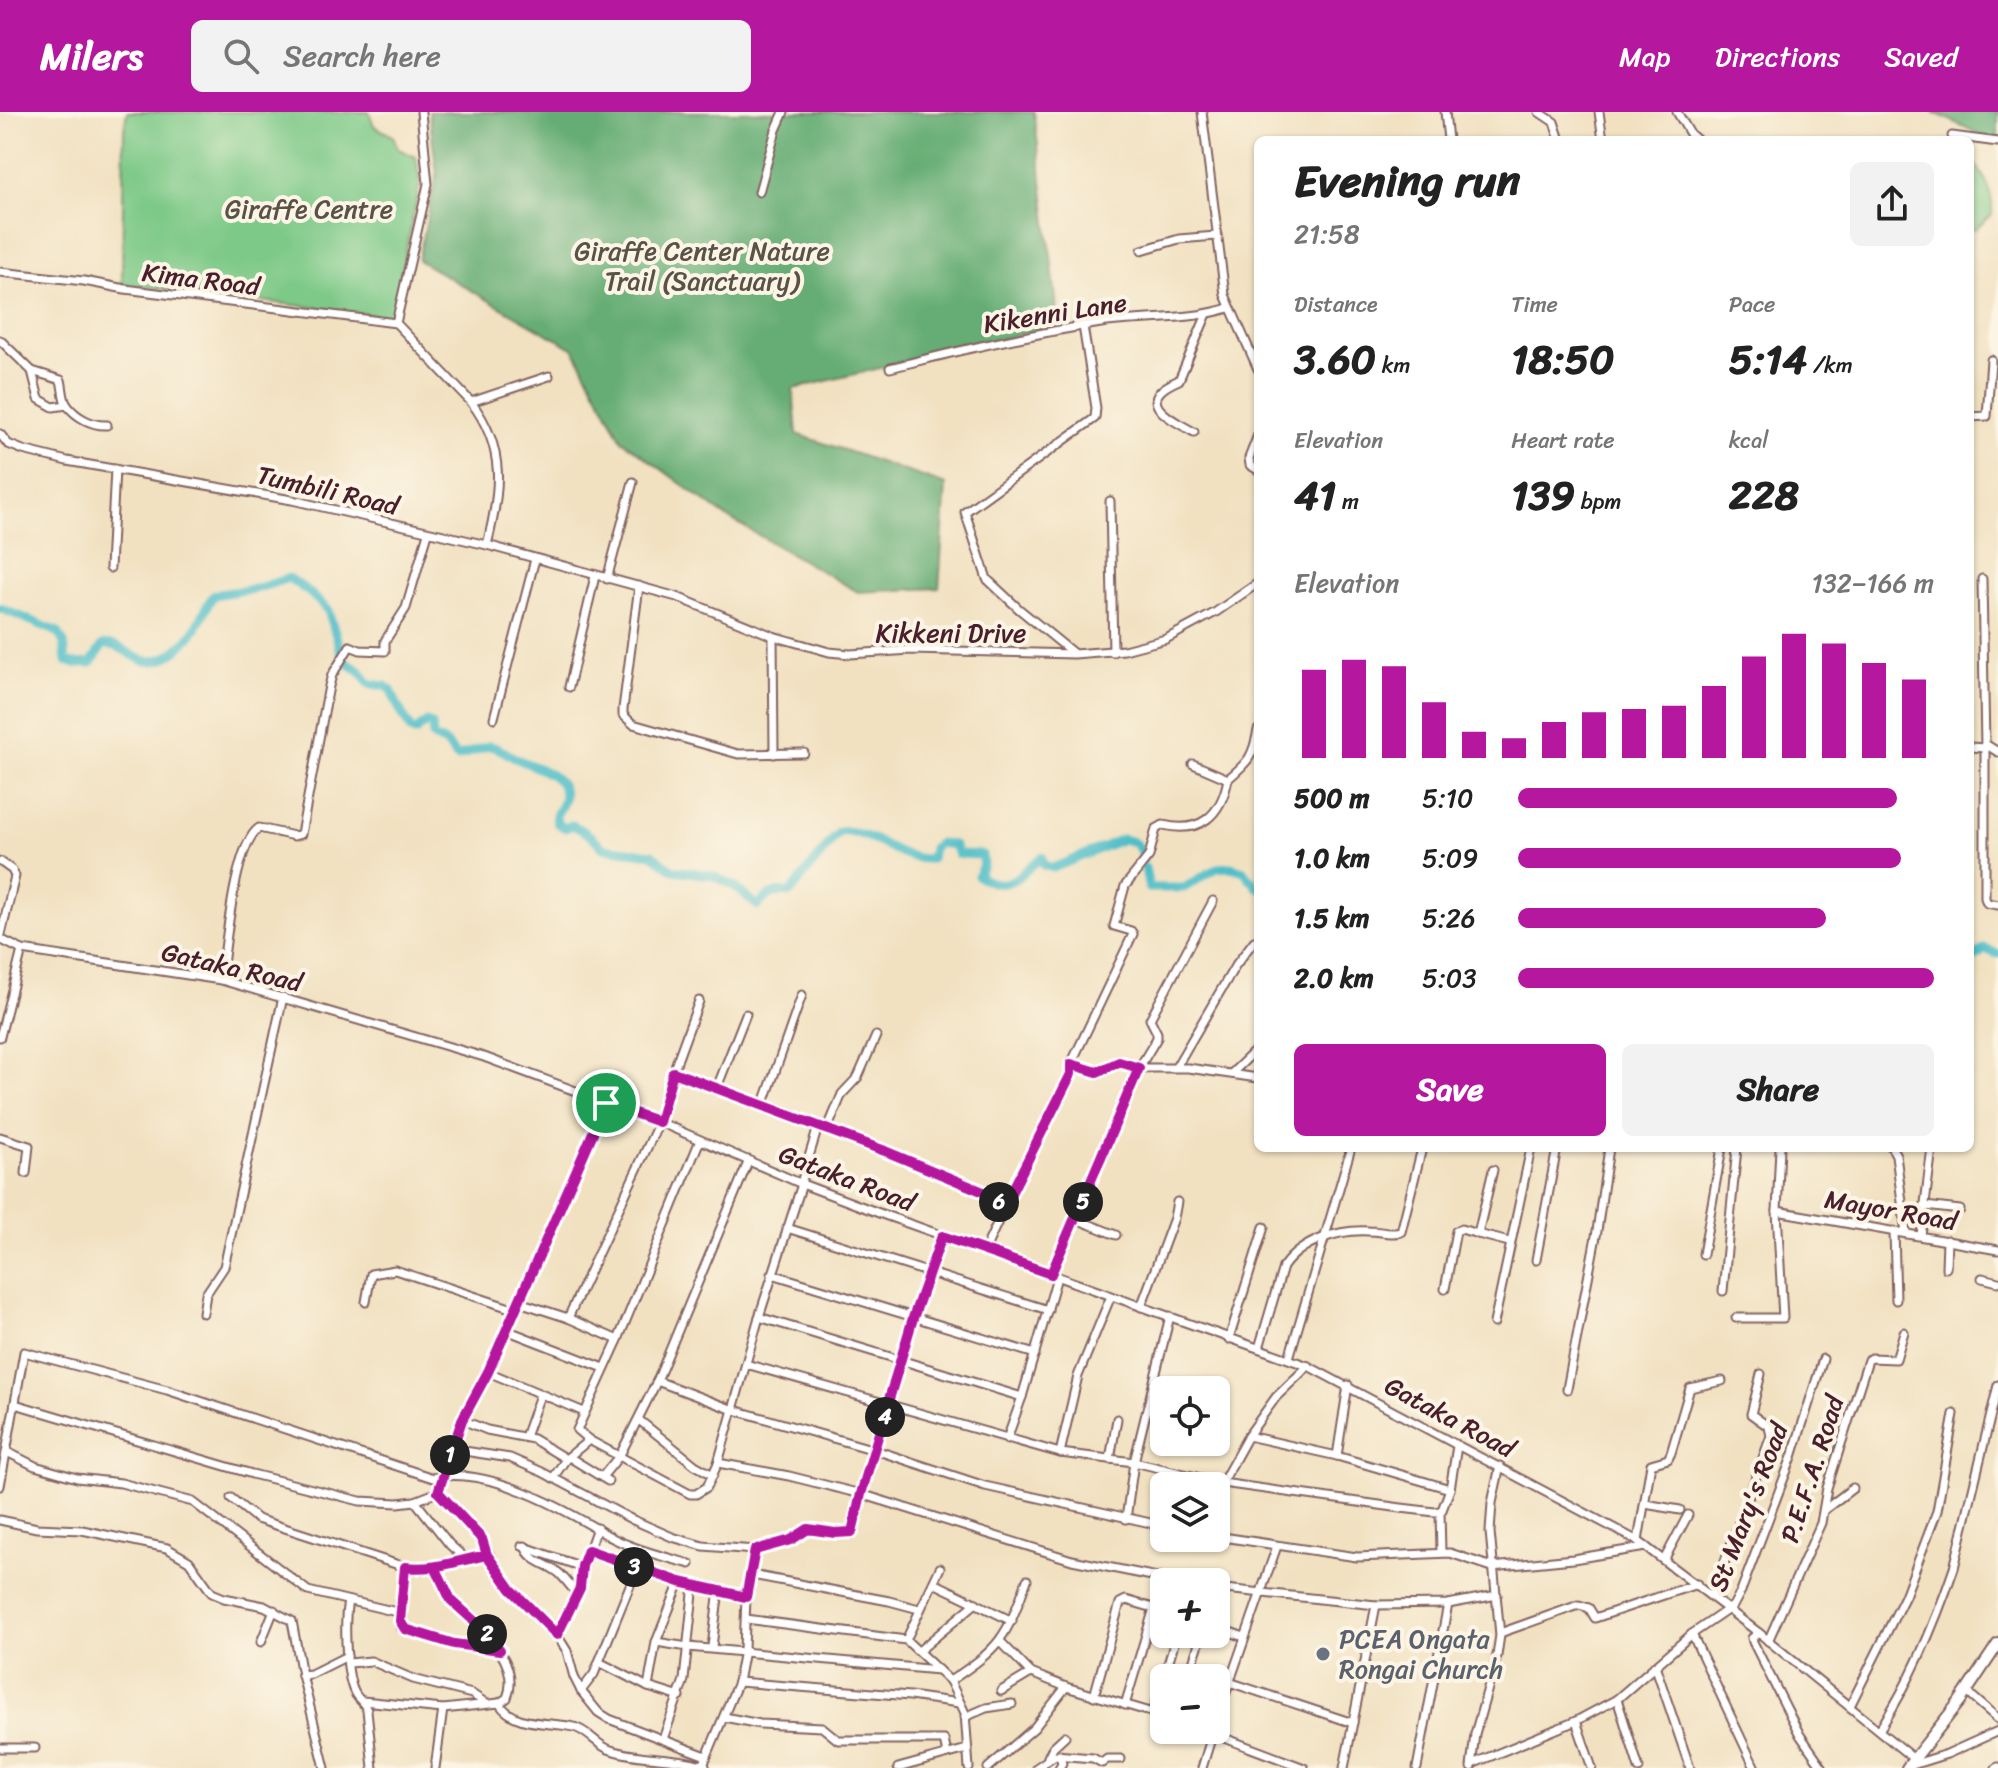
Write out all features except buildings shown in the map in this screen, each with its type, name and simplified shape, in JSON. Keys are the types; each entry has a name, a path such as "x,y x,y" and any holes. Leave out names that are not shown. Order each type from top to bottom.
{"highway":[{"path":"1911,1764 1998,1644"}],"street":[{"path":"421,112 428,184 396,323 482,416 499,479 487,545"},
{"path":"759,192 784,112"},
{"path":"1202,112 1222,279 1229,308 1254,359"},
{"path":"1445,112 1448,136"},
{"path":"1539,112 1554,122 1559,136"},
{"path":"1599,112 1602,136"},
{"path":"1677,112 1692,136"},
{"path":"1974,139 1998,142"},
{"path":"1142,250 1179,239 1216,236"},
{"name":"Kima Road","path":"0,272 396,323"},
{"name":"Kikenni Lane","path":"890,368 1018,336 1083,326 1207,314 1229,308"},
{"path":"1194,432 1160,412 1158,397 1164,387 1179,380 1207,314"},
{"path":"1074,654 987,579 965,512 1095,418 1083,326"},
{"path":"0,340 32,371 61,380 67,405 90,423 107,425"},
{"path":"1974,417 1987,416 1991,360"},
{"path":"32,371 39,399 53,407 67,405"},
{"path":"471,402 549,376"},
{"name":"Tumbili Road","path":"0,434 8,444 67,461 292,500 487,545 639,586"},
{"path":"1254,445 1249,458 1254,468"},
{"path":"110,568 115,469"},
{"path":"607,579 633,482"},
{"path":"1110,501 1113,652"},
{"path":"221,980 236,881 246,844 259,828 294,836 301,834 329,686 352,646 360,650 385,651 385,641 406,608 428,533"},
{"path":"494,718 535,559"},
{"path":"569,687 595,576"},
{"path":"1982,579 1985,898 1987,903 1998,905"},
{"path":"639,586 623,709 626,719 633,724 738,754 804,753"},
{"name":"Kikkeni Drive","path":"639,586 704,606 773,636 829,652 850,654 911,650 1074,654 1113,652 1166,639 1216,612 1254,586"},
{"path":"773,636 774,754"},
{"path":"1974,747 1985,746 1998,752"},
{"path":"985,1250 1043,1134 1071,1074 1071,1064 1133,934 1114,928 1127,882 1149,856 1156,829 1163,825 1183,828 1212,816 1221,805 1228,779 1249,761 1254,750"},
{"path":"1249,761 1254,764"},
{"path":"1193,764 1228,779"},
{"path":"0,939 15,876 1,862"},
{"path":"1116,888 1120,902"},
{"path":"1007,1439 1048,1310 1054,1276 1139,1068 1157,1035 1150,1019 1213,901"},
{"name":"Gataka Road","path":"0,939 22,950 221,980 484,1057 659,1122 802,1183 942,1236 1308,1366 1638,1541 1880,1729 1911,1764"},
{"path":"1176,1067 1235,966 1254,941"},
{"path":"0,1037 22,950"},
{"path":"763,1106 802,995"},
{"path":"203,1313 206,1294 224,1267 283,997"},
{"path":"568,1318 659,1122 673,1072 699,1001"},
{"path":"716,1090 746,1014"},
{"path":"827,1130 842,1094 858,1077 876,1036"},
{"path":"1232,1073 1254,1052"},
{"path":"1071,1064 1097,1072 1119,1062 1139,1068 1176,1067 1254,1077"},
{"path":"673,1072 986,1193 1003,1209"},
{"path":"15,1404 252,1474 360,1501 415,1501 438,1492 462,1420 488,1372 606,1103"},
{"path":"700,1140 618,1340 577,1430 589,1440 690,1494 703,1492 718,1463 731,1409 818,1127"},
{"path":"0,1137 29,1146 26,1173"},
{"path":"1289,1358 1350,1152"},
{"path":"1259,1348 1283,1267 1301,1250 1325,1236 1368,1230 1394,1234 1401,1232 1421,1152"},
{"path":"1494,1323 1530,1152"},
{"path":"1536,1260 1556,1152"},
{"path":"1567,1389 1608,1152"},
{"path":"1703,1254 1721,1152"},
{"path":"1723,1291 1737,1152"},
{"path":"1736,1318 1783,1318 1777,1211 1780,1152"},
{"path":"1894,1152 1906,1233"},
{"path":"1921,1235 1932,1152"},
{"path":"462,1420 487,1430 525,1437 546,1445 605,1479 657,1381 749,1160"},
{"path":"1478,1234 1493,1170"},
{"path":"1141,1307 1177,1202"},
{"path":"1925,1206 1960,1210"},
{"name":"Mayor Road","path":"1777,1211 1998,1250"},
{"path":"1076,1219 1116,1235"},
{"path":"1229,1339 1264,1227"},
{"path":"787,1228 1048,1310"},
{"path":"1445,1289 1456,1231 1461,1229 1509,1242"},
{"path":"1894,1231 1896,1300"},
{"path":"451,1449 510,1458 603,1506 672,1537 703,1546 755,1550 791,1540 808,1529 850,1533 854,1529 861,1494 913,1318 942,1236"},
{"path":"1946,1268 1947,1240"},
{"path":"366,1302 371,1274 393,1270 568,1318 618,1340"},
{"path":"772,1274 1035,1354"},
{"path":"1982,1278 1998,1282"},
{"path":"1060,1453 1073,1392 1111,1296"},
{"path":"1126,1519 1134,1462 1170,1316"},
{"path":"759,1317 1022,1397"},
{"path":"506,1330 604,1368"},
{"name":"P.E.F.A. Road","path":"1768,1641 1821,1523 1827,1488 1868,1360 1896,1359 1904,1332"},
{"path":"0,1486 24,1352 167,1390 433,1478 446,1475 520,1488 616,1539 690,1564"},
{"name":"St Mary's Road","path":"1472,1766 1576,1721 1617,1699 1692,1634 1733,1606 1792,1457 1823,1359"},
{"path":"746,1364 1060,1453 1134,1462 1176,1472"},
{"path":"1228,1472 1248,1436 1276,1397 1308,1366"},
{"path":"488,1372 584,1412"},
{"path":"1712,1596 1771,1436 1769,1427 1751,1414 1761,1374"},
{"path":"657,1381 731,1409 875,1450 985,1486 1150,1523"},
{"path":"1638,1541 1651,1464 1668,1459 1690,1388 1722,1381"},
{"path":"1337,1456 1348,1385"},
{"path":"1880,1729 1902,1695 1945,1595 1998,1385"},
{"path":"525,1437 540,1395"},
{"path":"1850,1706 1905,1596 1937,1511 1954,1414"},
{"path":"1110,1459 1117,1419"},
{"path":"639,1420 695,1465 713,1475"},
{"path":"1248,1436 1337,1456 1450,1489"},
{"path":"553,1478 568,1458 589,1440"},
{"path":"1441,1552 1440,1512 1450,1489 1457,1446"},
{"path":"7,1452 35,1466 77,1478 121,1483 193,1502 308,1591 401,1613"},
{"path":"718,1463 861,1494 1072,1560 1150,1576"},
{"path":"1472,1766 1475,1734 1497,1656 1500,1633 1490,1532 1500,1466"},
{"path":"1230,1484 1440,1512"},
{"path":"1824,1510 1853,1488"},
{"path":"438,1492 482,1539 487,1555 511,1589 557,1635 567,1651 581,1691 598,1712 663,1739 704,1764"},
{"path":"231,1498 257,1519 405,1567 435,1567 487,1555"},
{"path":"415,1501 450,1545 466,1559"},
{"path":"1645,1504 1680,1510"},
{"path":"1664,1560 1688,1515"},
{"path":"0,1520 37,1528 82,1530 167,1548 189,1561 212,1593 274,1610 295,1625 302,1675 325,1768"},
{"path":"557,1635 577,1594 582,1567 597,1528"},
{"path":"1230,1538 1357,1557 1419,1556 1441,1552 1492,1567 1573,1559 1646,1547"},
{"path":"577,1594 560,1574 526,1552 522,1546 582,1567"},
{"path":"1230,1679 1277,1546"},
{"path":"588,1550 680,1582 746,1597"},
{"path":"704,1764 738,1682 744,1650 746,1597 755,1550"},
{"path":"405,1567 401,1627 454,1644 500,1650"},
{"path":"363,1701 443,1709 484,1702 499,1703 507,1698 510,1689 500,1650 482,1628 451,1600 435,1567"},
{"path":"581,1691 599,1662 637,1568"},
{"path":"906,1640 940,1568"},
{"path":"752,1575 919,1609"},
{"path":"950,1681 1000,1641 1012,1621 1027,1580"},
{"path":"648,1687 656,1642 680,1582"},
{"path":"934,1583 1012,1621"},
{"path":"663,1739 680,1697 694,1584"},
{"path":"1500,1633 1579,1605 1589,1608 1595,1618 1697,1584"},
{"path":"712,1647 719,1589"},
{"path":"1230,1590 1376,1605 1448,1604 1497,1595"},
{"path":"1094,1696 1120,1603 1126,1600 1150,1607"},
{"path":"348,1601 344,1629 348,1660 355,1693 367,1710 373,1768"},
{"path":"920,1650 976,1603"},
{"path":"1417,1768 1448,1604"},
{"path":"1344,1768 1376,1605"},
{"path":"261,1642 274,1610"},
{"path":"746,1619 906,1640 950,1681 965,1717 969,1768"},
{"path":"1125,1705 1150,1621"},
{"path":"1230,1632 1244,1637"},
{"path":"1759,1633 1752,1638 1753,1642 1800,1735 1823,1768"},
{"path":"1692,1634 1755,1768"},
{"path":"1000,1641 1031,1673 1150,1712"},
{"path":"656,1642 938,1670"},
{"path":"302,1675 348,1660 371,1661 413,1679 472,1694 484,1702"},
{"path":"599,1662 648,1687 680,1697"},
{"path":"1655,1665 1690,1768"},
{"path":"1001,1691 1031,1673"},
{"path":"738,1682 959,1703"},
{"path":"1230,1682 1353,1723"},
{"path":"988,1768 1034,1728 1066,1687"},
{"path":"1966,1691 1998,1719"},
{"path":"1617,1699 1639,1768"},
{"path":"499,1703 511,1715 530,1722 574,1727 610,1750 704,1764"},
{"path":"965,1717 986,1708 1012,1704"},
{"path":"435,1768 443,1709"},
{"path":"724,1717 760,1724 822,1727 838,1740 944,1740 947,1754"},
{"path":"1576,1721 1592,1768"},
{"path":"1911,1764 1947,1754 1998,1731"},
{"path":"1036,1768 1065,1736"},
{"path":"1230,1739 1304,1768"},
{"path":"1202,1768 1209,1744"},
{"path":"0,1748 35,1748"},
{"path":"898,1768 967,1749"},
{"path":"1047,1759 1062,1763 1093,1758 1102,1765 1107,1759 1121,1759"}],"green space":[{"name":"Giraffe Centre","path":"127,112 369,112 374,126 393,136 398,149 416,157 420,183 392,317 122,284 124,130"},
{"name":"Giraffe Center Nature Trail (Sanctuary)","path":"429,112 1034,112 1059,325 793,389 797,434 946,485 939,588 858,592 725,516 622,440 574,349 418,260 437,174"},
{"path":"1933,112 1998,112 1998,143"},
{"path":"1974,165 1987,185 1992,215 1976,229"}],"waterway":[{"path":"0,608 58,632 64,643 66,661 91,663 103,645 117,647 148,661 158,660 167,657 184,643 214,595 258,588 289,578 328,610 344,661 360,671 369,684 391,690 411,730 415,732 427,722 432,725 433,737 446,743 457,757 488,746 547,772 561,785 564,793 563,803 556,815 557,823 565,828 576,827 603,848 652,854 673,870 711,875 733,885 758,906 772,894 790,893 839,832 863,835 919,858 931,859 933,848 939,843 954,845 958,854 982,855 983,865 978,876 998,883 1013,880 1042,857 1043,865 1053,868 1123,839 1137,845 1143,859"},
{"path":"1145,868 1149,888 1184,888 1217,868 1231,867 1244,871 1254,883"},
{"path":"1974,958 1985,949 1998,954"}],"place":[{"name":"PCEA Ongata Rongai Church","path":"1323,1654"}],"route":[{"path":"606,1103 488,1372 462,1420 438,1492 482,1539 487,1555 435,1567 405,1567 400,1621 405,1629 454,1644 500,1650 482,1628 451,1600 435,1567 466,1559 487,1555 511,1589 557,1635 580,1588 582,1566 588,1550 656,1575 746,1597 755,1550 791,1540 808,1529 852,1532 913,1318 942,1236 1051,1274 1139,1068 1119,1062 1097,1072 1071,1064 1071,1074 1043,1134 1003,1209 986,1193 885,1151 673,1072 659,1122 606,1103"}]}
